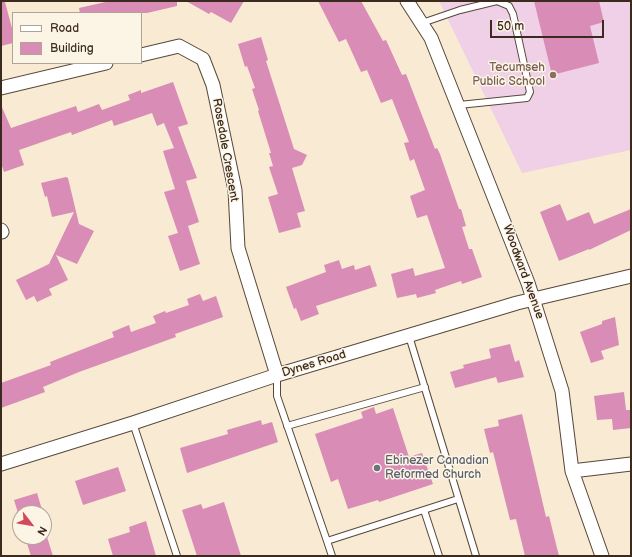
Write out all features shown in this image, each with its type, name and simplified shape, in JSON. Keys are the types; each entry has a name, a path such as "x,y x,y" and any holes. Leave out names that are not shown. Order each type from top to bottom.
{"street":[{"name":"Woodward Avenue","path":"407,1 431,38 459,106 533,299 562,391 572,471 602,556"},
{"name":"Rosedale Crescent","path":"142,55 179,46 203,59 214,85 235,190 238,248 277,375"},
{"path":"1,88 102,64"},
{"name":"Dynes Road","path":"1,464 133,423 277,375 533,299 631,276"},
{"path":"572,471 631,464"}],"lane":[{"path":"422,24 460,10 497,1 509,6 513,14 530,92 526,98 459,106"},
{"path":"409,336 476,556"},
{"path":"277,375 277,396 332,556"},
{"path":"287,426 424,387"},
{"path":"133,423 177,556"},
{"path":"327,541 458,499"},
{"path":"424,510 439,556"}],"shaded area":[{"name":"Tecumseh Public School","path":"439,1 631,1 631,150 522,173"}],"building":[{"path":"110,1 177,1 177,6 147,13 80,12 79,8"},
{"path":"186,1 244,1 231,23 211,12 209,14"},
{"path":"318,1 361,1 383,41 386,40 402,75 406,74 435,149 437,148 440,154 459,209 461,209 466,226 462,227 469,249 472,249 482,277 462,284 461,281 435,290 436,293 417,298 416,294 397,298 391,274 413,268 415,276 445,268 427,215 417,218 410,196 425,190 414,159 410,161 404,143 409,142 392,99 381,103 367,70 361,72 346,39 339,42"},
{"path":"534,1 599,1 604,22 590,26 599,63 552,75"},
{"path":"1,2 5,2 12,28 12,43 1,46"},
{"path":"261,37 268,60 266,61 294,149 307,155 302,165 292,168 305,211 297,213 301,227 279,233 268,197 278,194 269,167 273,166 269,153 271,153 252,89 255,88 247,66 245,67 238,44"},
{"path":"173,82 188,124 178,127 197,178 186,181 199,222 188,226 200,264 180,271 168,236 178,233 164,192 175,189 163,151 174,148 164,123 157,126 152,113 114,126 112,120 72,135 71,132 19,150 24,165 4,172 1,163 1,105 11,128 76,106 78,112 99,104 102,110 130,100 128,95 141,90 141,93"},
{"path":"66,177 68,178 79,224 94,231 77,264 56,255 68,280 49,289 52,295 37,302 34,296 26,300 16,280 49,264 74,212 52,217 47,196 45,197 41,183"},
{"path":"560,204 567,221 589,212 594,224 631,209 631,230 589,250 559,261 540,212"},
{"path":"339,260 342,269 354,265 355,270 370,265 377,286 316,306 319,314 301,321 296,308 294,309 286,287 326,272 324,265"},
{"path":"200,294 203,301 216,296 223,317 175,334 176,337 79,372 43,387 45,392 1,408 1,383 51,365 50,362 114,337 112,332 129,325 131,332 156,323 153,316 165,311 166,313 189,305 187,299"},
{"path":"615,317 619,345 601,351 604,359 591,363 580,332 602,324 602,321"},
{"path":"510,344 515,362 519,360 524,377 498,383 496,377 455,388 450,372 464,368 463,365 491,358 489,349"},
{"path":"624,392 626,410 631,410 631,428 613,430 612,419 597,420 594,396"},
{"name":"Ebinezer Canadian Reformed Church","path":"374,407 376,414 393,408 409,457 422,453 433,484 379,502 378,500 348,509 338,479 331,482 315,434 363,418 361,412"},
{"path":"522,414 546,517 549,516 559,556 525,556 516,519 510,520 493,452 490,453 484,429 499,426 498,420"},
{"path":"261,420 262,425 272,422 278,442 187,473 180,448 228,434 227,430"},
{"path":"118,467 126,491 83,505 75,481"},
{"path":"37,493 41,505 16,505 14,500"},
{"path":"224,502 241,556 197,556 182,510 201,504 203,509"},
{"path":"146,521 156,556 113,556 108,539 130,532 129,527"},
{"path":"28,545 50,545 53,556 31,556"}],"place":[{"name":"Tecumseh Public School","path":"553,75"},
{"name":"Ebinezer Canadian Reformed Church","path":"377,468"}]}
